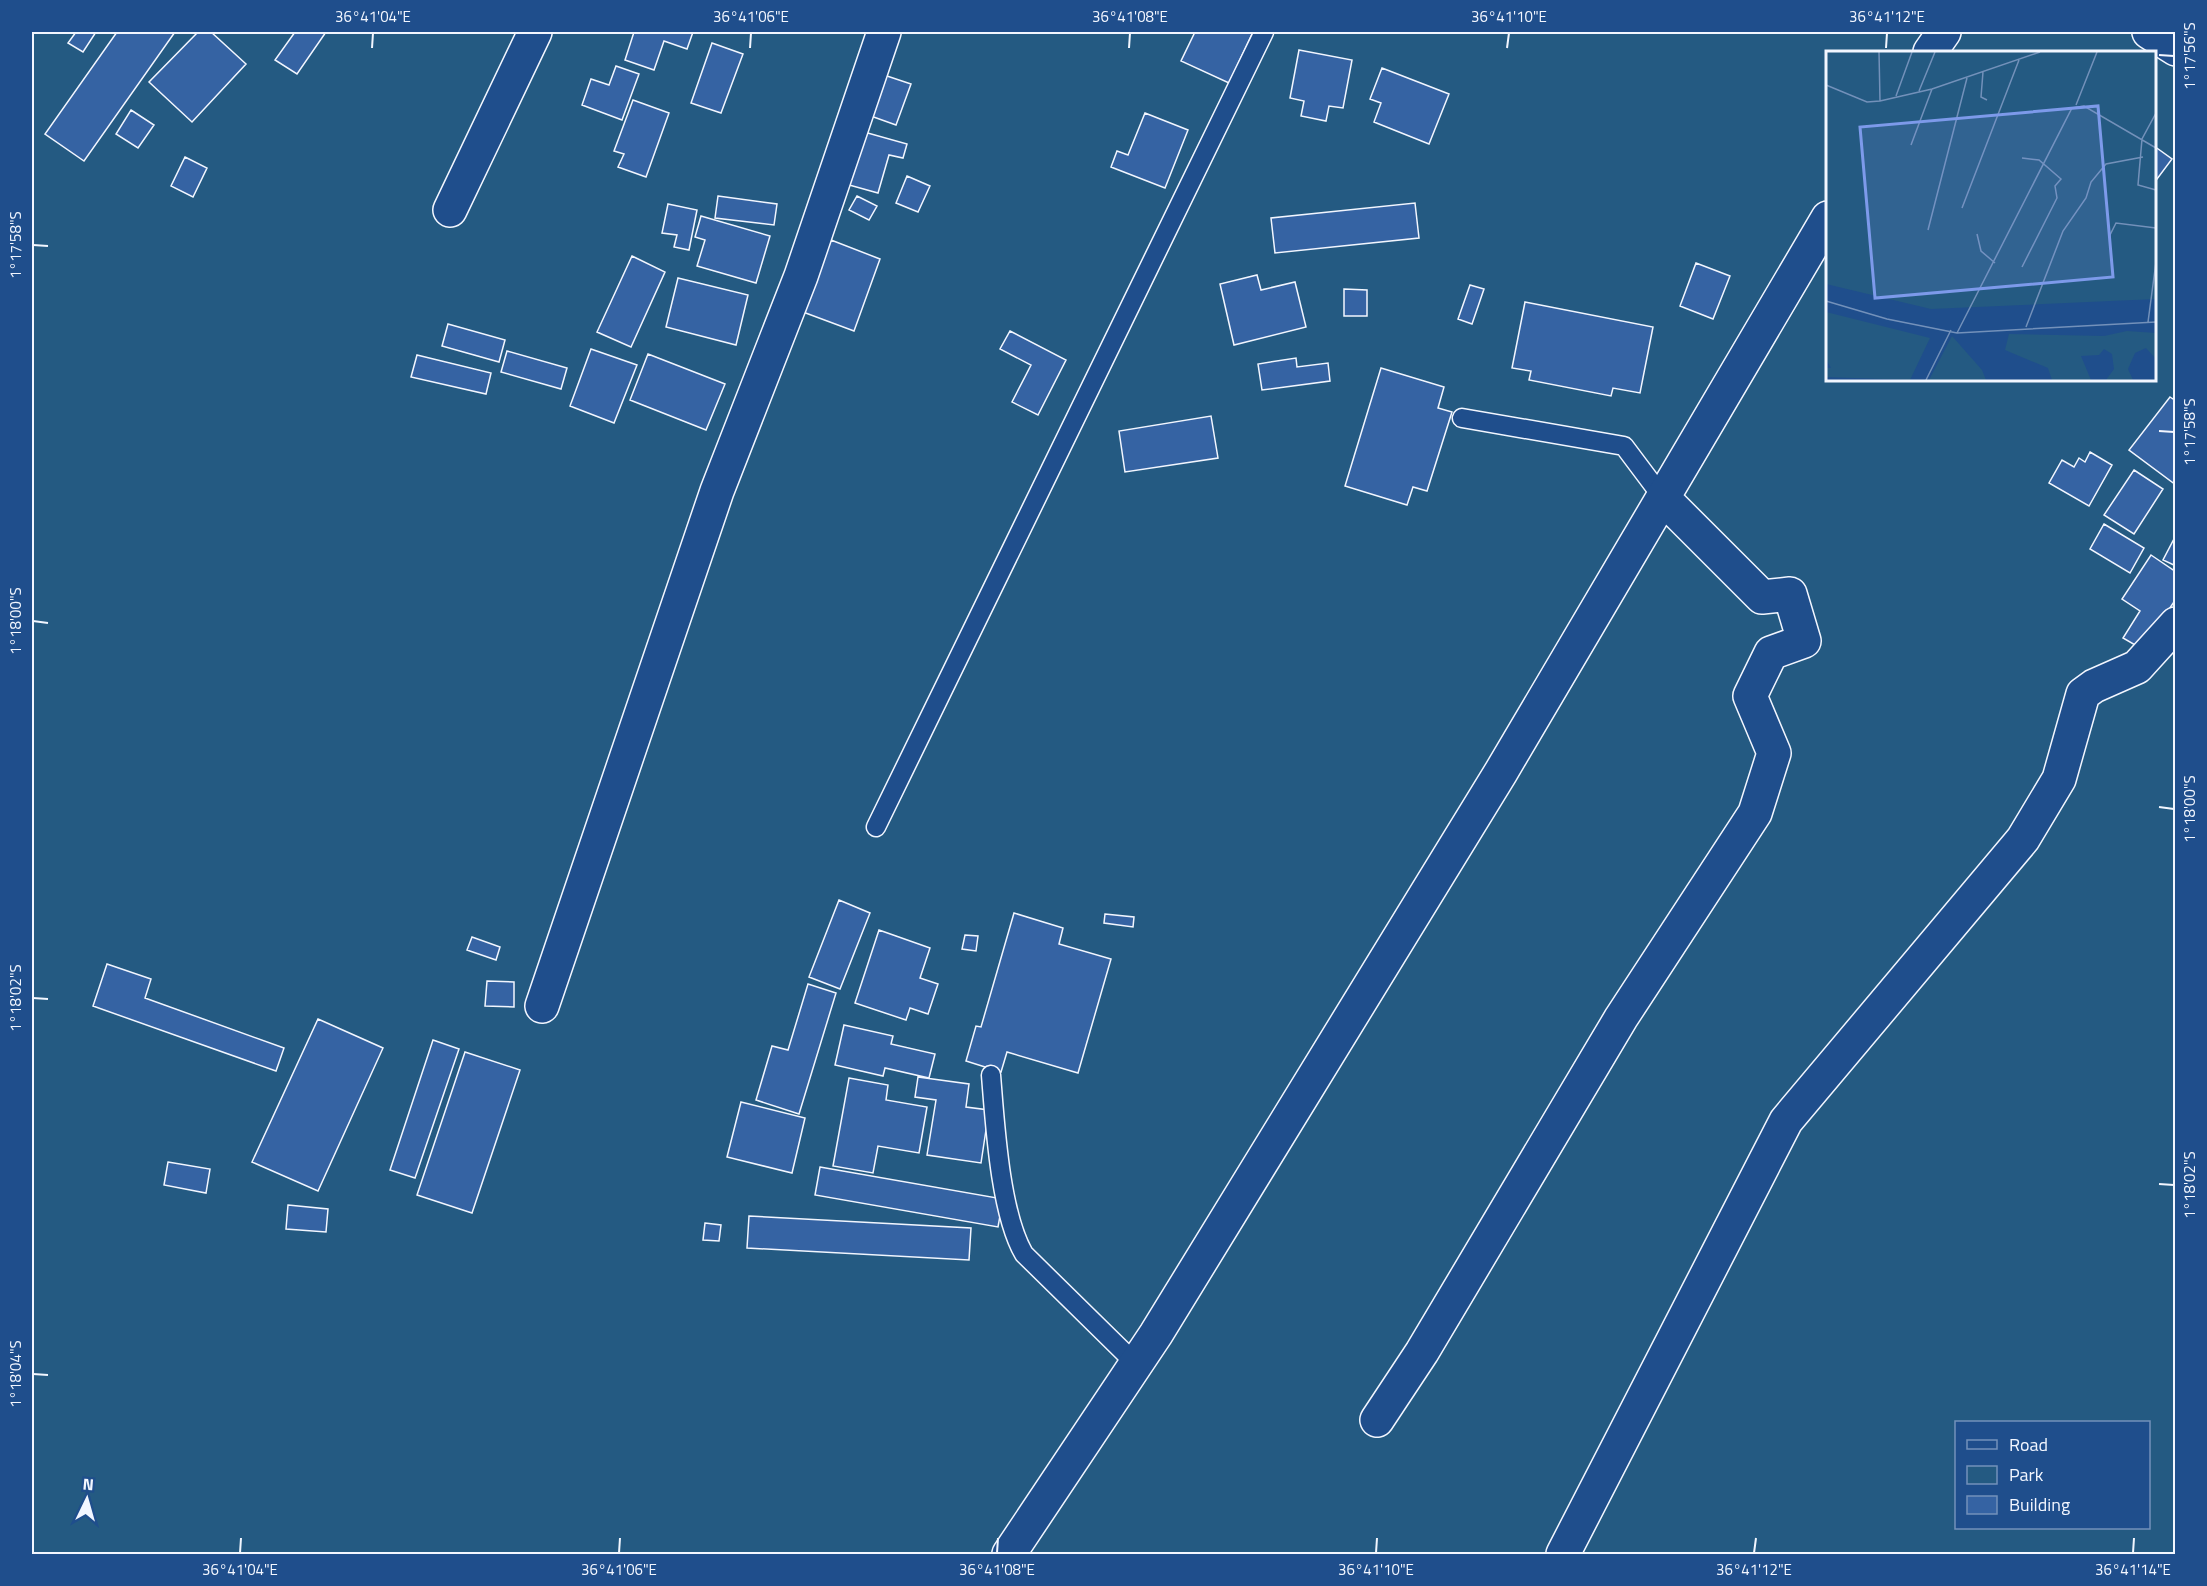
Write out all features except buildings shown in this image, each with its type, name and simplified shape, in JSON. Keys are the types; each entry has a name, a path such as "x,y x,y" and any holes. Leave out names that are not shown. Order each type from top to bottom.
{"street":[{"path":"450,210 535,32"},
{"path":"542,1006 717,491 801,276 884,32"},
{"path":"1931,51 1944,32"},
{"path":"2149,32 2175,49"},
{"path":"1009,1554 1136,1364 1501,772 1826,220"},
{"path":"1377,1420 1422,1352 1621,1018 1755,813 1774,753 1750,696 1771,653 1804,641 1790,594 1762,597 1663,498"},
{"path":"1563,1554 1786,1121 2023,839 2059,779 2083,694 2094,686 2137,667 2175,624"}],"lane":[{"path":"876,826 1264,32"},
{"path":"1462,418 1624,446 1663,498"},
{"path":"991,1075 995,1128 1014,1238 1024,1254 1136,1364"}],"green space":[{"path":"32,32 2175,32 2175,1554 32,1554"}]}
